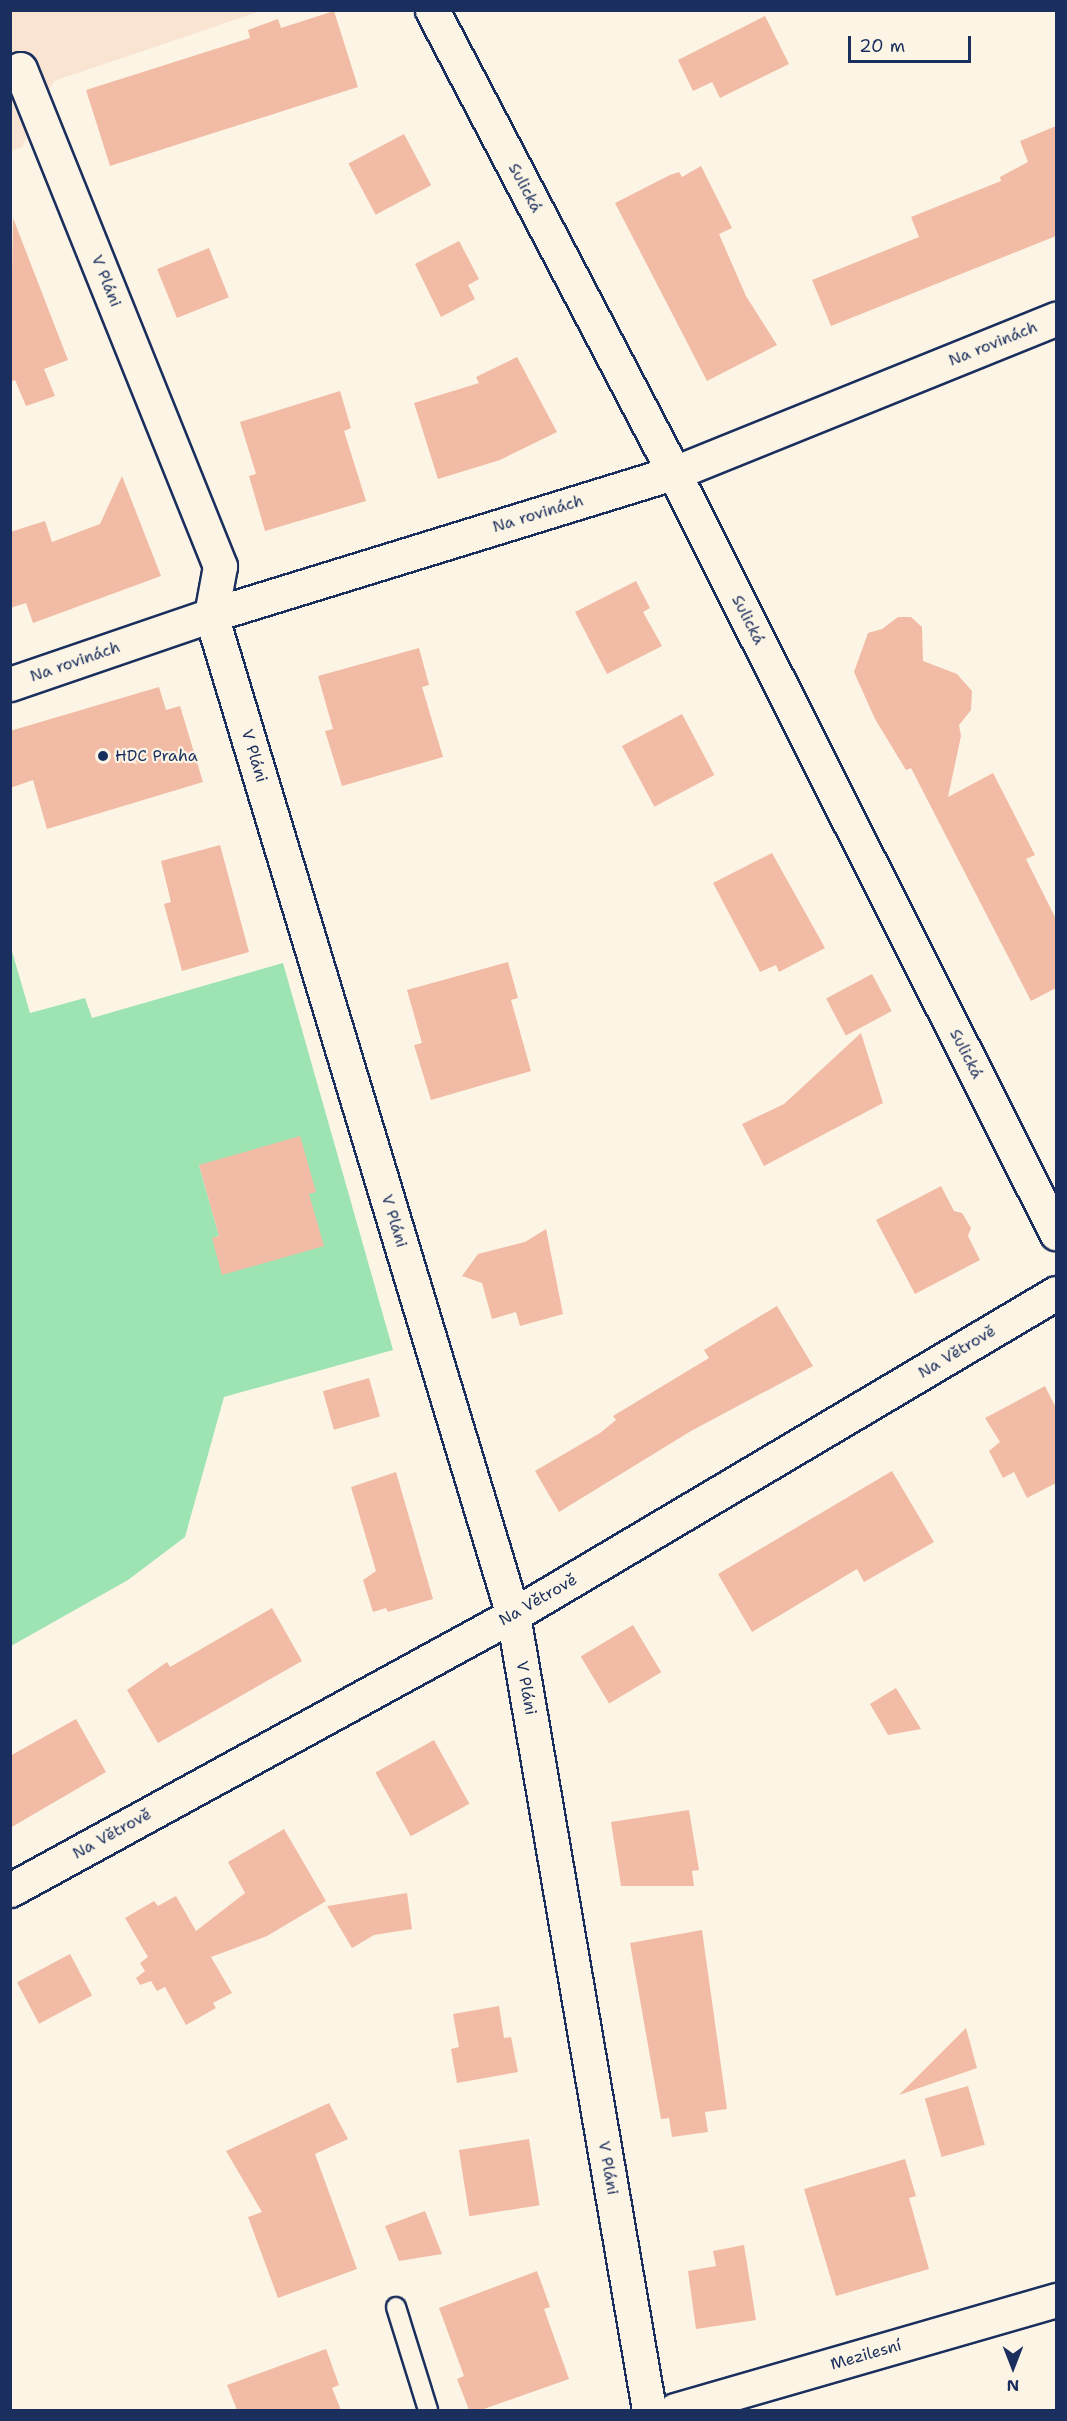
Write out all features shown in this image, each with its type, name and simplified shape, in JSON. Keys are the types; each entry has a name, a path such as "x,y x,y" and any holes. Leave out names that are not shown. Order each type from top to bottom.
{"street":[{"name":"Sulická","path":"432,10 674,473 1056,1233"},
{"name":"V Pláni","path":"20,69 220,566 212,615 513,1615 649,2410"},
{"name":"Na rovinách","path":"10,684 212,615 674,473 1056,319"},
{"name":"Na Větrově","path":"10,1890 513,1615 1056,1293"},
{"name":"Mezilesní","path":"675,2410 1056,2300"}],"lane":[{"path":"396,2307 428,2410"}],"shaded area":[{"path":"11,11 261,11 54,81 22,147 11,151"}],"green space":[{"path":"11,948 30,1013 85,998 92,1018 283,963 393,1350 224,1397 185,1537 128,1580 11,1646","holes":["199,1165 323,1246 212,1238 219,1236"]}],"building":[{"path":"334,11 358,87 110,166 86,90 250,38 248,30 278,19 281,28"},
{"path":"765,16 789,64 720,98 712,82 693,91 678,60"},
{"path":"1056,126 1056,236 831,326 812,280 919,237 911,217 1001,181 1000,177 1028,162 1020,141"},
{"path":"404,134 431,185 376,215 348,164"},
{"path":"701,166 732,228 719,234 746,296 777,345 707,381 615,203 670,175 679,172 682,177"},
{"path":"13,218 68,360 44,369 55,396 26,406 15,380 10,382"},
{"path":"459,241 479,279 468,285 475,299 441,317 415,264"},
{"path":"209,248 229,297 177,318 157,269"},
{"path":"517,357 557,432 500,460 438,479 414,403 479,383 476,377"},
{"path":"340,391 351,428 344,431 366,501 265,531 249,476 256,474 240,422"},
{"path":"122,476 161,576 33,623 26,603 10,608 10,532 45,521 52,542 100,524"},
{"path":"636,581 650,608 643,612 662,646 607,674 575,612"},
{"path":"898,617 911,617 922,627 923,661 957,674 972,691 971,710 959,725 961,736 948,797 993,773 1035,855 1026,859 1056,919 1056,988 1031,1001 911,768 906,770 875,719 854,672 868,633 882,629"},
{"path":"419,648 429,685 422,687 443,757 342,786 325,731 333,729 318,676"},
{"name":"HDC Praha","path":"159,687 166,710 180,706 203,782 47,829 33,780 10,788 10,731"},
{"path":"682,714 714,775 654,807 622,746"},
{"path":"220,845 249,952 182,971 164,904 171,902 161,861"},
{"path":"772,853 825,948 779,972 776,965 760,972 713,883"},
{"path":"508,962 518,998 511,1000 531,1071 431,1100 414,1045 422,1043 407,990"},
{"path":"872,974 892,1011 846,1035 826,998"},
{"path":"861,1033 883,1103 764,1166 742,1124 784,1104"},
{"path":"300,1136 316,1192 309,1194 324,1246 222,1275 212,1238 219,1236 199,1165"},
{"path":"941,1186 954,1211 962,1213 971,1228 968,1236 980,1260 915,1294 876,1220"},
{"path":"546,1229 563,1314 520,1326 516,1312 492,1319 482,1283 462,1276 478,1254 525,1242"},
{"path":"777,1306 813,1366 691,1431 559,1512 535,1471 600,1433 616,1420 613,1416 709,1358 704,1350"},
{"path":"369,1378 380,1416 334,1430 323,1391"},
{"path":"1045,1386 1056,1408 1056,1483 1027,1498 1014,1472 1003,1478 989,1451 1000,1442 985,1418"},
{"path":"892,1471 934,1542 864,1582 857,1569 752,1632 718,1574"},
{"path":"396,1472 433,1599 388,1612 386,1608 373,1612 363,1580 376,1571 351,1487"},
{"path":"272,1608 302,1661 158,1743 127,1690 167,1662 170,1667"},
{"path":"633,1625 661,1672 609,1704 581,1656"},
{"path":"896,1688 921,1729 888,1735 870,1704"},
{"path":"76,1719 106,1772 10,1828 10,1756"},
{"path":"434,1740 469,1804 411,1836 375,1772"},
{"path":"689,1810 699,1870 692,1871 694,1886 621,1886 611,1822"},
{"path":"284,1829 326,1901 267,1936 211,1957 232,1993 213,2003 216,2008 186,2025 165,1987 157,1991 151,1981 140,1985 136,1978 145,1971 140,1963 148,1957 125,1918 154,1901 158,1906 176,1896 196,1931 245,1893 228,1862"},
{"path":"407,1893 412,1929 374,1935 352,1948 327,1906"},
{"path":"702,1930 727,2109 705,2112 708,2132 672,2137 669,2118 661,2119 630,1943"},
{"path":"70,1954 92,1995 39,2024 17,1982"},
{"path":"499,2006 504,2038 511,2037 518,2072 457,2083 451,2049 459,2047 453,2014"},
{"path":"966,2028 977,2068 899,2095"},
{"path":"968,2086 985,2145 942,2157 925,2098"},
{"path":"329,2103 348,2139 315,2154 357,2269 278,2298 248,2217 262,2212 226,2151"},
{"path":"529,2139 539,2205 469,2216 459,2150"},
{"path":"905,2159 916,2196 909,2198 929,2269 836,2296 804,2189"},
{"path":"425,2211 442,2254 399,2261 385,2226"},
{"path":"744,2245 756,2320 696,2329 688,2271 716,2266 713,2251"},
{"path":"537,2271 550,2307 544,2309 569,2379 481,2410 469,2410 457,2379 464,2376 439,2308"},
{"path":"326,2349 339,2385 332,2388 341,2410 237,2410 227,2385"}],"place":[{"name":"HDC Praha","path":"103,756"}]}
